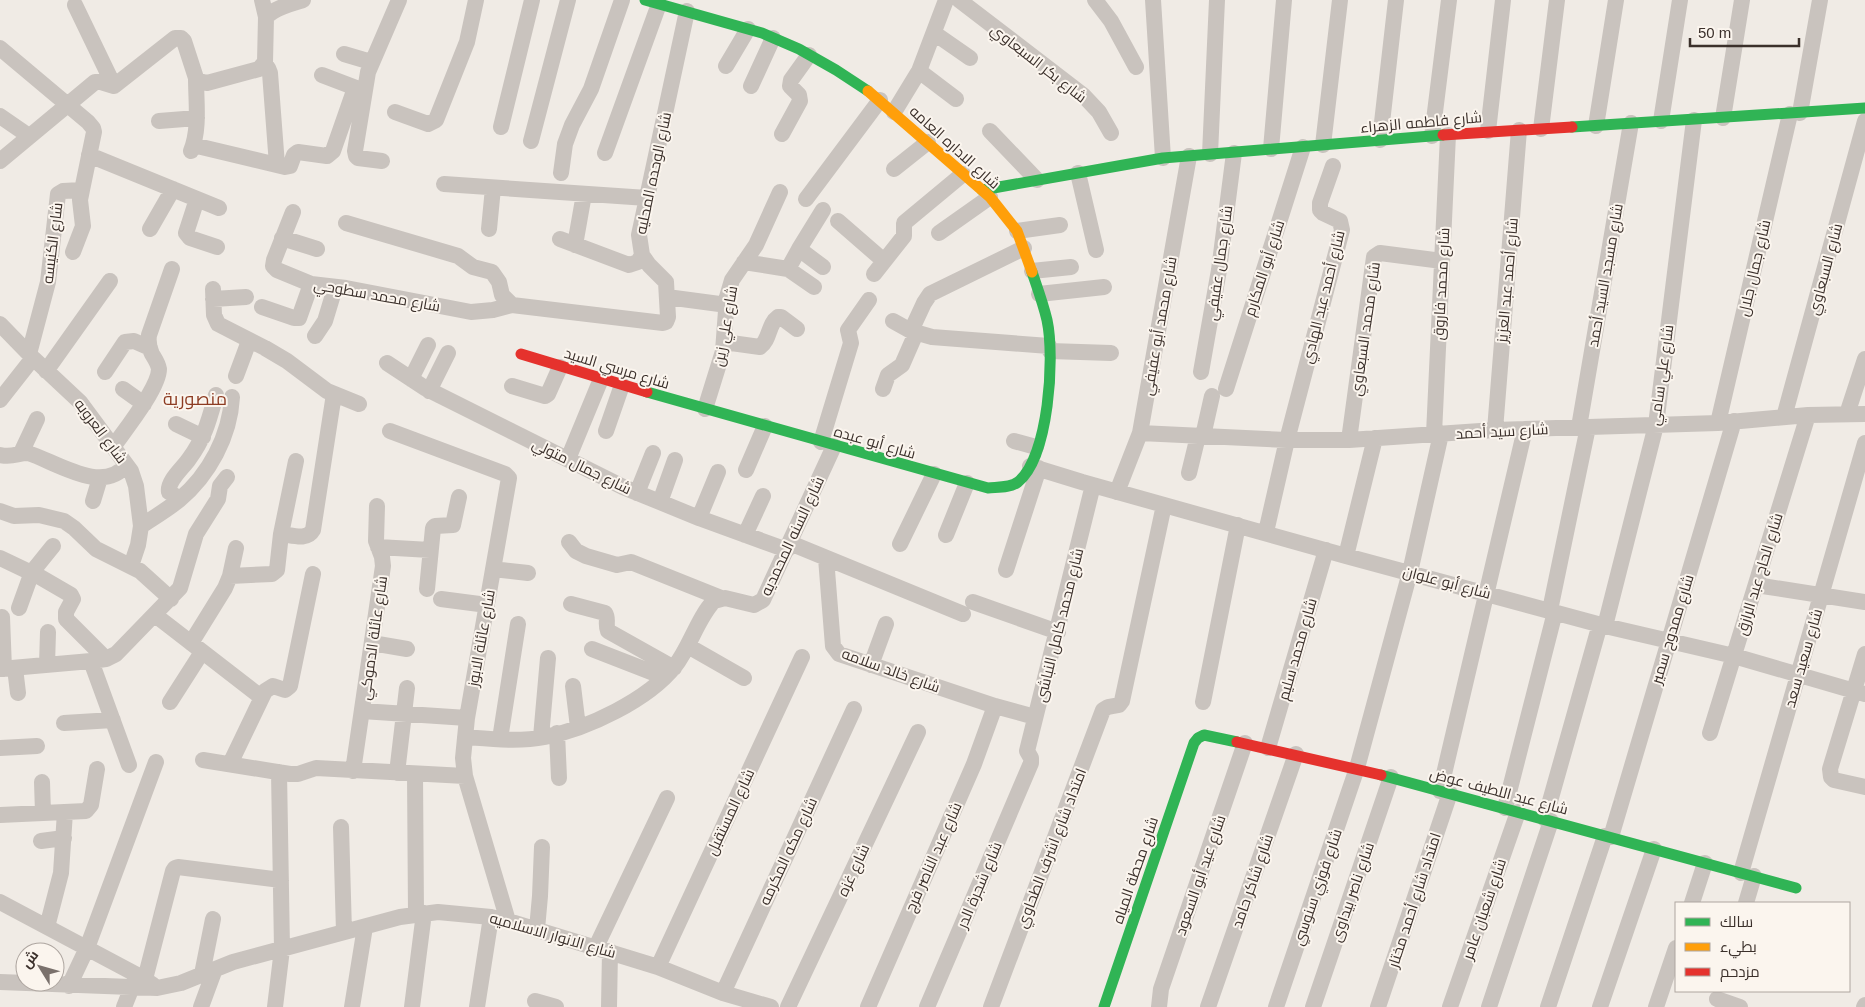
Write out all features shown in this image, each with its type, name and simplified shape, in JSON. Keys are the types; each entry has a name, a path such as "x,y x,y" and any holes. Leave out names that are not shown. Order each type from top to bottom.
{"street":[{"path":"196,78 207,83 263,66 266,57 266,17 262,0"},
{"path":"266,17 278,9 303,0"},
{"path":"114,86 178,37 184,41 196,78 197,127 192,148 281,166 290,166 294,155 298,152 324,156 332,154 399,0"},
{"path":"396,112 428,124 436,120 467,42 476,0"},
{"path":"501,127 532,0"},
{"path":"531,141 568,0"},
{"path":"560,173 565,144 591,89 622,0"},
{"path":"894,112 919,71 946,0"},
{"name":"شارع بكر السبعاوي","path":"959,0 1083,95 1099,112 1111,133"},
{"path":"1096,0 1111,21 1136,67"},
{"path":"1153,0 1163,158"},
{"path":"1210,154 1217,0"},
{"path":"1271,150 1284,0"},
{"path":"1323,145 1340,0"},
{"path":"1380,140 1396,0"},
{"name":"شارع محمد فاروق","path":"1410,572 1437,434 1442,261 1440,135 1449,0"},
{"path":"1488,131 1503,0"},
{"path":"1541,129 1557,0"},
{"path":"1596,126 1616,0"},
{"path":"1661,121 1680,0"},
{"path":"1723,118 1742,0"},
{"name":"شارع جمال جلال","path":"1718,423 1795,113 1820,0"},
{"path":"605,153 657,2"},
{"name":"شارع الاداره العامه","path":"657,2 773,38 836,70 880,100 986,193 1017,231 1047,320 1049,397 1043,429 1036,447 1034,467"},
{"path":"75,6 114,86"},
{"name":"شارع الوحده المحليه","path":"512,304 662,322 668,319 667,286 664,279 649,265 642,255 639,235 687,11"},
{"path":"726,66 748,29"},
{"path":"934,33 970,58"},
{"path":"751,86 773,38"},
{"path":"0,48 66,105"},
{"path":"344,54 371,62"},
{"path":"782,134 800,101 799,96 790,86 791,80 809,55"},
{"path":"263,66 268,68 270,73 281,166"},
{"path":"919,71 956,99"},
{"path":"322,75 359,90"},
{"path":"3,153 29,136 95,82 114,86"},
{"path":"359,90 355,155 358,158 382,160"},
{"path":"806,199 880,100"},
{"name":"شارع الكنيسه","path":"31,356 48,282 58,194 62,191 82,190 93,128 66,105"},
{"name":"شارع فاطمه الزهراء","path":"986,193 1037,180 1163,158 1488,131 1596,126 1865,108"},
{"path":"0,116 29,136"},
{"path":"159,121 197,118"},
{"name":"شارع علي سامي","path":"1489,1007 1548,820 1656,424 1694,120"},
{"name":"شارع السبعاوي","path":"1784,416 1865,121"},
{"name":"شارع مسجد السيد أحمد","path":"1553,611 1630,123"},
{"name":"شارع أحمد عبد العزيز","path":"1495,430 1519,130"},
{"path":"990,131 1037,180"},
{"path":"894,169 928,142"},
{"name":"شارع أبو المكارم","path":"1189,473 1200,436 1219,392 1303,147"},
{"name":"شارع جمال عفيفي","path":"1201,372 1219,270 1234,153"},
{"path":"89,155 219,208"},
{"name":"شارع محمد أبو عفيفي","path":"1117,492 1140,433 1189,156"},
{"name":"شارع أحمد عبد الهادي","path":"1287,440 1342,230 1340,221 1320,210 1320,203 1333,166"},
{"path":"1078,173 1096,250"},
{"path":"838,221 879,267 904,236 904,223 963,174"},
{"path":"444,184 647,198"},
{"path":"489,229 493,188"},
{"path":"150,229 173,189"},
{"path":"73,252 83,226 80,200 82,190"},
{"name":"شارع علي زين","path":"705,409 724,342 727,306 732,280 756,245 780,192"},
{"path":"939,233 986,193"},
{"path":"584,194 567,242 629,264 638,262 642,255"},
{"path":"197,199 186,233 190,238 217,247"},
{"path":"788,269 823,210"},
{"name":"شارع محمد سطوحي","path":"293,212 274,260 274,268 311,284 471,312 493,310 512,304"},
{"path":"346,224 458,256 473,267 492,272 499,282 502,295 512,304"},
{"path":"1017,231 1060,225"},
{"path":"282,238 317,249"},
{"path":"884,389 888,375 902,365 924,303 930,294 1024,248"},
{"path":"799,249 823,267"},
{"name":"شارع محمد السبعاوي","path":"1349,440 1374,257 1380,253 1442,261"},
{"path":"744,262 788,269 814,287"},
{"path":"1032,271 1071,267"},
{"path":"113,447 144,404 158,369 150,348 148,335 172,269"},
{"path":"46,371 110,281"},
{"path":"262,307 299,318 311,284"},
{"path":"1039,294 1104,287"},
{"path":"315,336 325,321 335,288"},
{"path":"246,297 213,294 214,315 218,324 287,361 312,382 358,404"},
{"path":"667,297 727,306"},
{"name":"شارع السنه المحمديه","path":"721,598 754,605 766,596 788,546 827,444 851,342 848,330 869,300"},
{"path":"724,342 760,347 764,344 774,320 778,316 798,329"},
{"path":"893,321 914,332 932,336 1111,354"},
{"name":"شارع العروبه","path":"0,324 46,371 80,402 130,470 136,486 141,526 138,545 131,566"},
{"path":"105,372 125,342 134,341 150,348"},
{"path":"236,376 249,341"},
{"path":"411,379 428,345"},
{"path":"429,391 448,353"},
{"name":"شارع مرسي السيد","path":"521,354 601,380 705,409"},
{"path":"0,400 31,356"},
{"path":"1846,414 1865,359"},
{"name":"شارع جمال متولي","path":"387,363 429,391 637,493 699,518 745,535 826,558 968,608 1058,632"},
{"path":"512,386 545,396 548,394 560,366"},
{"path":"568,459 601,380"},
{"path":"606,432 622,385"},
{"path":"123,389 144,404"},
{"path":"281,534 306,537 312,532 334,394"},
{"path":"141,526 180,499 201,476 217,451 231,415 224,396 204,436 169,485 169,492 180,499"},
{"name":"شارع أبو عبده","path":"705,409 988,488 1006,487 1017,483 1034,467"},
{"name":"شارع سيد أحمد","path":"1140,433 1287,440 1349,440 1495,430 1718,423 1784,416 1865,414"},
{"name":"شارع الحاج عبد الرازق","path":"1710,733 1808,415"},
{"path":"0,456 14,457 21,453 37,418"},
{"name":"شارع ممدوح سمير","path":"1548,1007 1608,836 1669,642 1734,421"},
{"path":"176,424 204,436"},
{"path":"746,470 765,426"},
{"name":"امتداد شارع أحمد مختار","path":"1378,1007 1445,792 1486,593 1525,429"},
{"name":"شارع عائلة الابوز","path":"390,431 505,474 509,480 467,718 463,758 466,776 508,921"},
{"path":"1346,556 1375,438"},
{"path":"1266,532 1287,440"},
{"path":"1014,441 1036,447"},
{"name":"شارع سعيد سعد","path":"1746,902 1747,875 1798,675 1865,443"},
{"path":"637,493 653,452"},
{"path":"21,453 35,455 84,476 100,478 114,476 121,472 126,465"},
{"path":"660,502 675,460"},
{"path":"230,576 275,572 278,568 281,534 296,461"},
{"path":"1006,570 1034,467"},
{"name":"شارع أبو علوان","path":"1034,467 1346,556 1602,625 1734,656 1859,692"},
{"path":"699,518 718,472"},
{"path":"900,544 934,474"},
{"path":"7,668 99,660 116,654 123,648 180,588 196,534 218,499 220,486 227,477"},
{"path":"93,501 100,478"},
{"path":"946,534 967,483"},
{"name":"شارع محمد كامل النباشى","path":"1031,762 1031,758 1026,752 1058,632 1093,485"},
{"path":"745,535 763,496"},
{"path":"427,589 433,528 435,526 453,524 459,497"},
{"name":"امتداد شارع اشرف الطحاوي","path":"991,1007 1103,710 1119,705 1122,701 1164,505"},
{"name":"شارع عائلة الدموكي","path":"353,771 383,566 376,532 377,506"},
{"path":"0,511 14,516 39,515 64,521 96,549 140,571 171,599"},
{"path":"1203,702 1238,525"},
{"path":"570,542 576,551 582,555 616,565 631,562 721,598"},
{"path":"19,608 32,572 53,546"},
{"path":"378,547 430,550"},
{"path":"170,702 225,588 230,576 236,548"},
{"name":"شارع محمد سليم","path":"1268,748 1326,550"},
{"path":"0,558 32,572 71,595 72,599 66,612 66,619 99,660 112,720 129,766"},
{"name":"شارع خالد سلامه","path":"826,558 833,646 839,654 995,706 1035,717"},
{"path":"493,569 528,573"},
{"name":"شارع فوزي سنوسي","path":"1276,1007 1357,768 1410,572"},
{"path":"230,764 265,691 270,686 285,690 290,686 313,574"},
{"path":"1756,585 1865,602"},
{"path":"465,737 500,739 540,737 596,722 641,696 669,672 688,646 712,603 721,598"},
{"path":"441,599 487,605"},
{"path":"571,604 605,613 608,631 669,672"},
{"name":"شارع شعبان عامر","path":"1450,1007 1511,810 1553,611"},
{"path":"154,615 262,697"},
{"path":"2,617 7,668 18,693"},
{"path":"500,739 518,624"},
{"path":"871,665 886,624"},
{"path":"47,665 48,632"},
{"path":"372,644 407,649"},
{"path":"688,646 744,678"},
{"path":"592,649 669,672"},
{"path":"1865,654 1859,692 1830,769 1831,777 1834,780 1865,787"},
{"name":"شارع المستقبل","path":"658,967 802,657"},
{"path":"540,737 548,658"},
{"path":"573,686 578,727"},
{"path":"397,772 407,688"},
{"name":"شارع عبد الناصر فرج","path":"868,1007 974,764 995,706"},
{"name":"شارع مكه المكرمه","path":"723,993 854,709"},
{"path":"362,711 467,718"},
{"path":"64,723 112,720"},
{"name":"شارع غزه","path":"788,1007 918,732"},
{"path":"557,733 559,778"},
{"name":"شارع عبد اللطيف عوض","path":"1194,743 1198,738 1204,736 1245,743 1357,768 1796,888"},
{"name":"شارع محطة المياه","path":"1104,1007 1194,743"},
{"name":"شارع عيد أبو السعود","path":"1159,1007 1161,989 1245,743"},
{"path":"0,748 37,746"},
{"name":"شارع شاكر حامد","path":"1208,1007 1296,754"},
{"path":"203,760 298,774 316,768 466,776"},
{"path":"69,986 88,948 156,762"},
{"name":"شارع شجرة الدر","path":"926,1007 1031,762"},
{"path":"0,815 86,810 90,807 97,770"},
{"path":"275,1007 282,949 279,772"},
{"path":"412,1007 420,914 415,774"},
{"name":"شارع ناصر بيداوى","path":"1313,1007 1391,777"},
{"path":"42,782 43,813"},
{"path":"609,1007 603,949 667,798"},
{"path":"47,927 60,873 65,812"},
{"path":"341,827 344,932"},
{"path":"41,841 64,838"},
{"path":"536,929 540,896 542,847"},
{"path":"1600,1007 1654,849"},
{"path":"1692,902 1705,863"},
{"path":"124,1007 144,985 175,868 281,880"},
{"path":"0,902 88,948 144,985"},
{"name":"شارع الانوار الاسلاميه","path":"0,982 69,986 170,986 233,962 364,927 420,914 438,912 491,916 603,949 658,967 723,993 771,1007"},
{"path":"477,1007 491,916"},
{"path":"201,1007 209,972 213,919"},
{"path":"352,1007 364,927"},
{"path":"1656,1007 1675,951"},
{"path":"1717,999 1740,1007"}],"traffic: fast":[{"path":"645,0 762,33 799,49 868,91"},
{"path":"1572,127 1865,108"},
{"path":"982,190 1163,158 1443,135"},
{"path":"647,392 988,488 1011,485 1018,482 1028,469 1037,451 1043,430 1050,381 1047,320 1032,272"},
{"path":"1104,1007 1194,743 1204,735 1237,742"},
{"path":"1381,775 1796,888"}],"traffic: slow":[{"path":"868,91 990,197 1017,231 1032,272"}],"traffic: jam":[{"path":"1443,135 1572,127"},
{"path":"521,354 647,392"},
{"path":"1237,742 1381,775"}],"district":[{"name":"منصورية","path":"195,399"}]}
